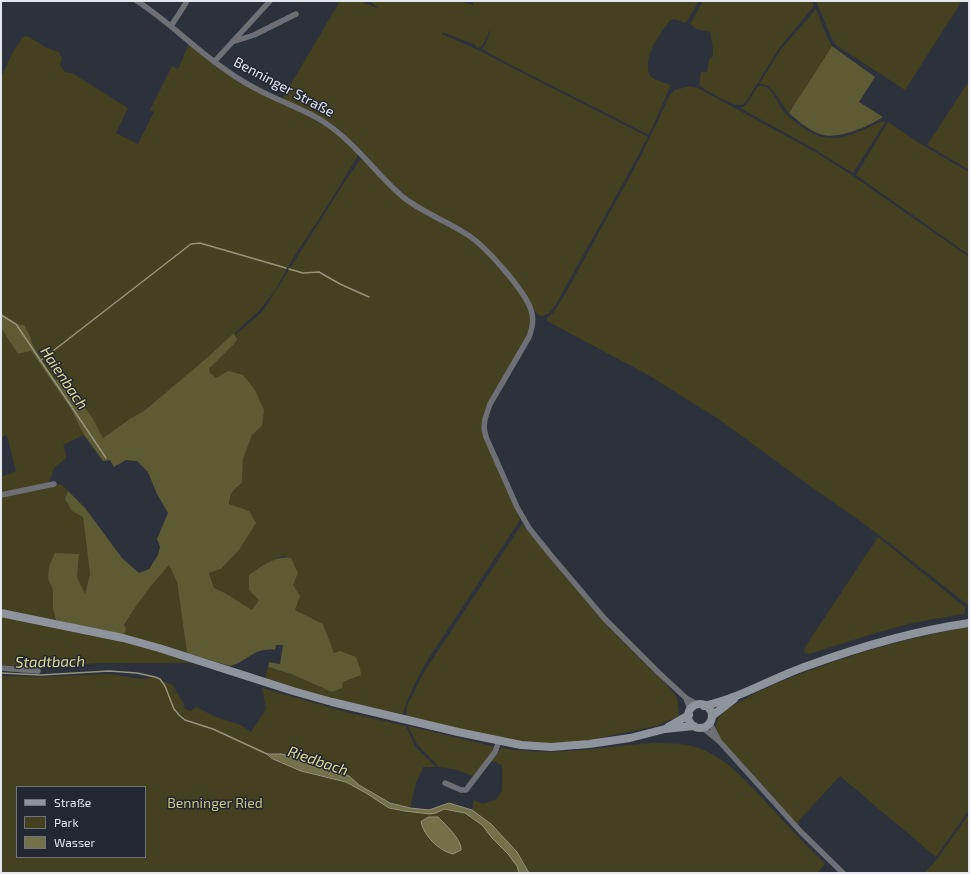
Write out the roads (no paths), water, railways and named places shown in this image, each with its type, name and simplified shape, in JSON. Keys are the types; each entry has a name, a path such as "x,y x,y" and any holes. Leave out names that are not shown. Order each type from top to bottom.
{"main road":[{"path":"1,613 91,631 144,644 332,702 499,741 536,746 570,746 620,740 650,734 665,729 694,726 708,722 736,697"},
{"path":"665,729 701,705 736,697 785,674 859,648 925,631 969,623"},
{"path":"701,705 710,710 708,722"},
{"path":"690,712 690,721 694,726"}],"street":[{"name":"Benninger Straße","path":"137,1 236,78 313,116 331,127 354,146 404,198 426,213 454,226 475,240 491,254 526,299 532,314 532,326 529,337 490,404 484,423 486,437 517,507 534,535 597,610 659,673 686,698 701,705"},
{"path":"214,62 270,1"},
{"path":"171,26 186,3"},
{"path":"232,42 254,35 296,14"},
{"path":"1,494 54,484"},
{"path":"1,668 38,671"},
{"path":"686,698 690,712"},
{"path":"708,722 719,741 801,832 843,873"},
{"path":"445,783 461,790 466,790 495,752 499,741"}],"water":[{"path":"267,754 281,754 328,767 349,776 359,785 390,803 410,808 429,810 449,803 472,810 491,824 517,852 529,873 519,873 517,866 508,854 482,825 465,813 444,809 430,814 389,808 346,782 301,771 273,759"},
{"path":"429,817 438,817 445,824 456,837 461,846 461,850 453,854 443,850 433,842 425,832 421,822"}],"waterway":[{"path":"40,361 191,244 200,243 286,268"},
{"path":"289,269 303,273 319,272 340,284 369,297"},
{"name":"Haienbach","path":"1,315 16,324 106,458"},
{"name":"Riedbach","path":"1,673 41,675 109,671 137,673 155,677 160,679 165,686 174,709 185,720 213,729 267,754"}],"water label":[{"name":"Stadtbach","path":"50,662"}],"park label":[{"name":"Benninger Ried","path":"215,803"}]}
